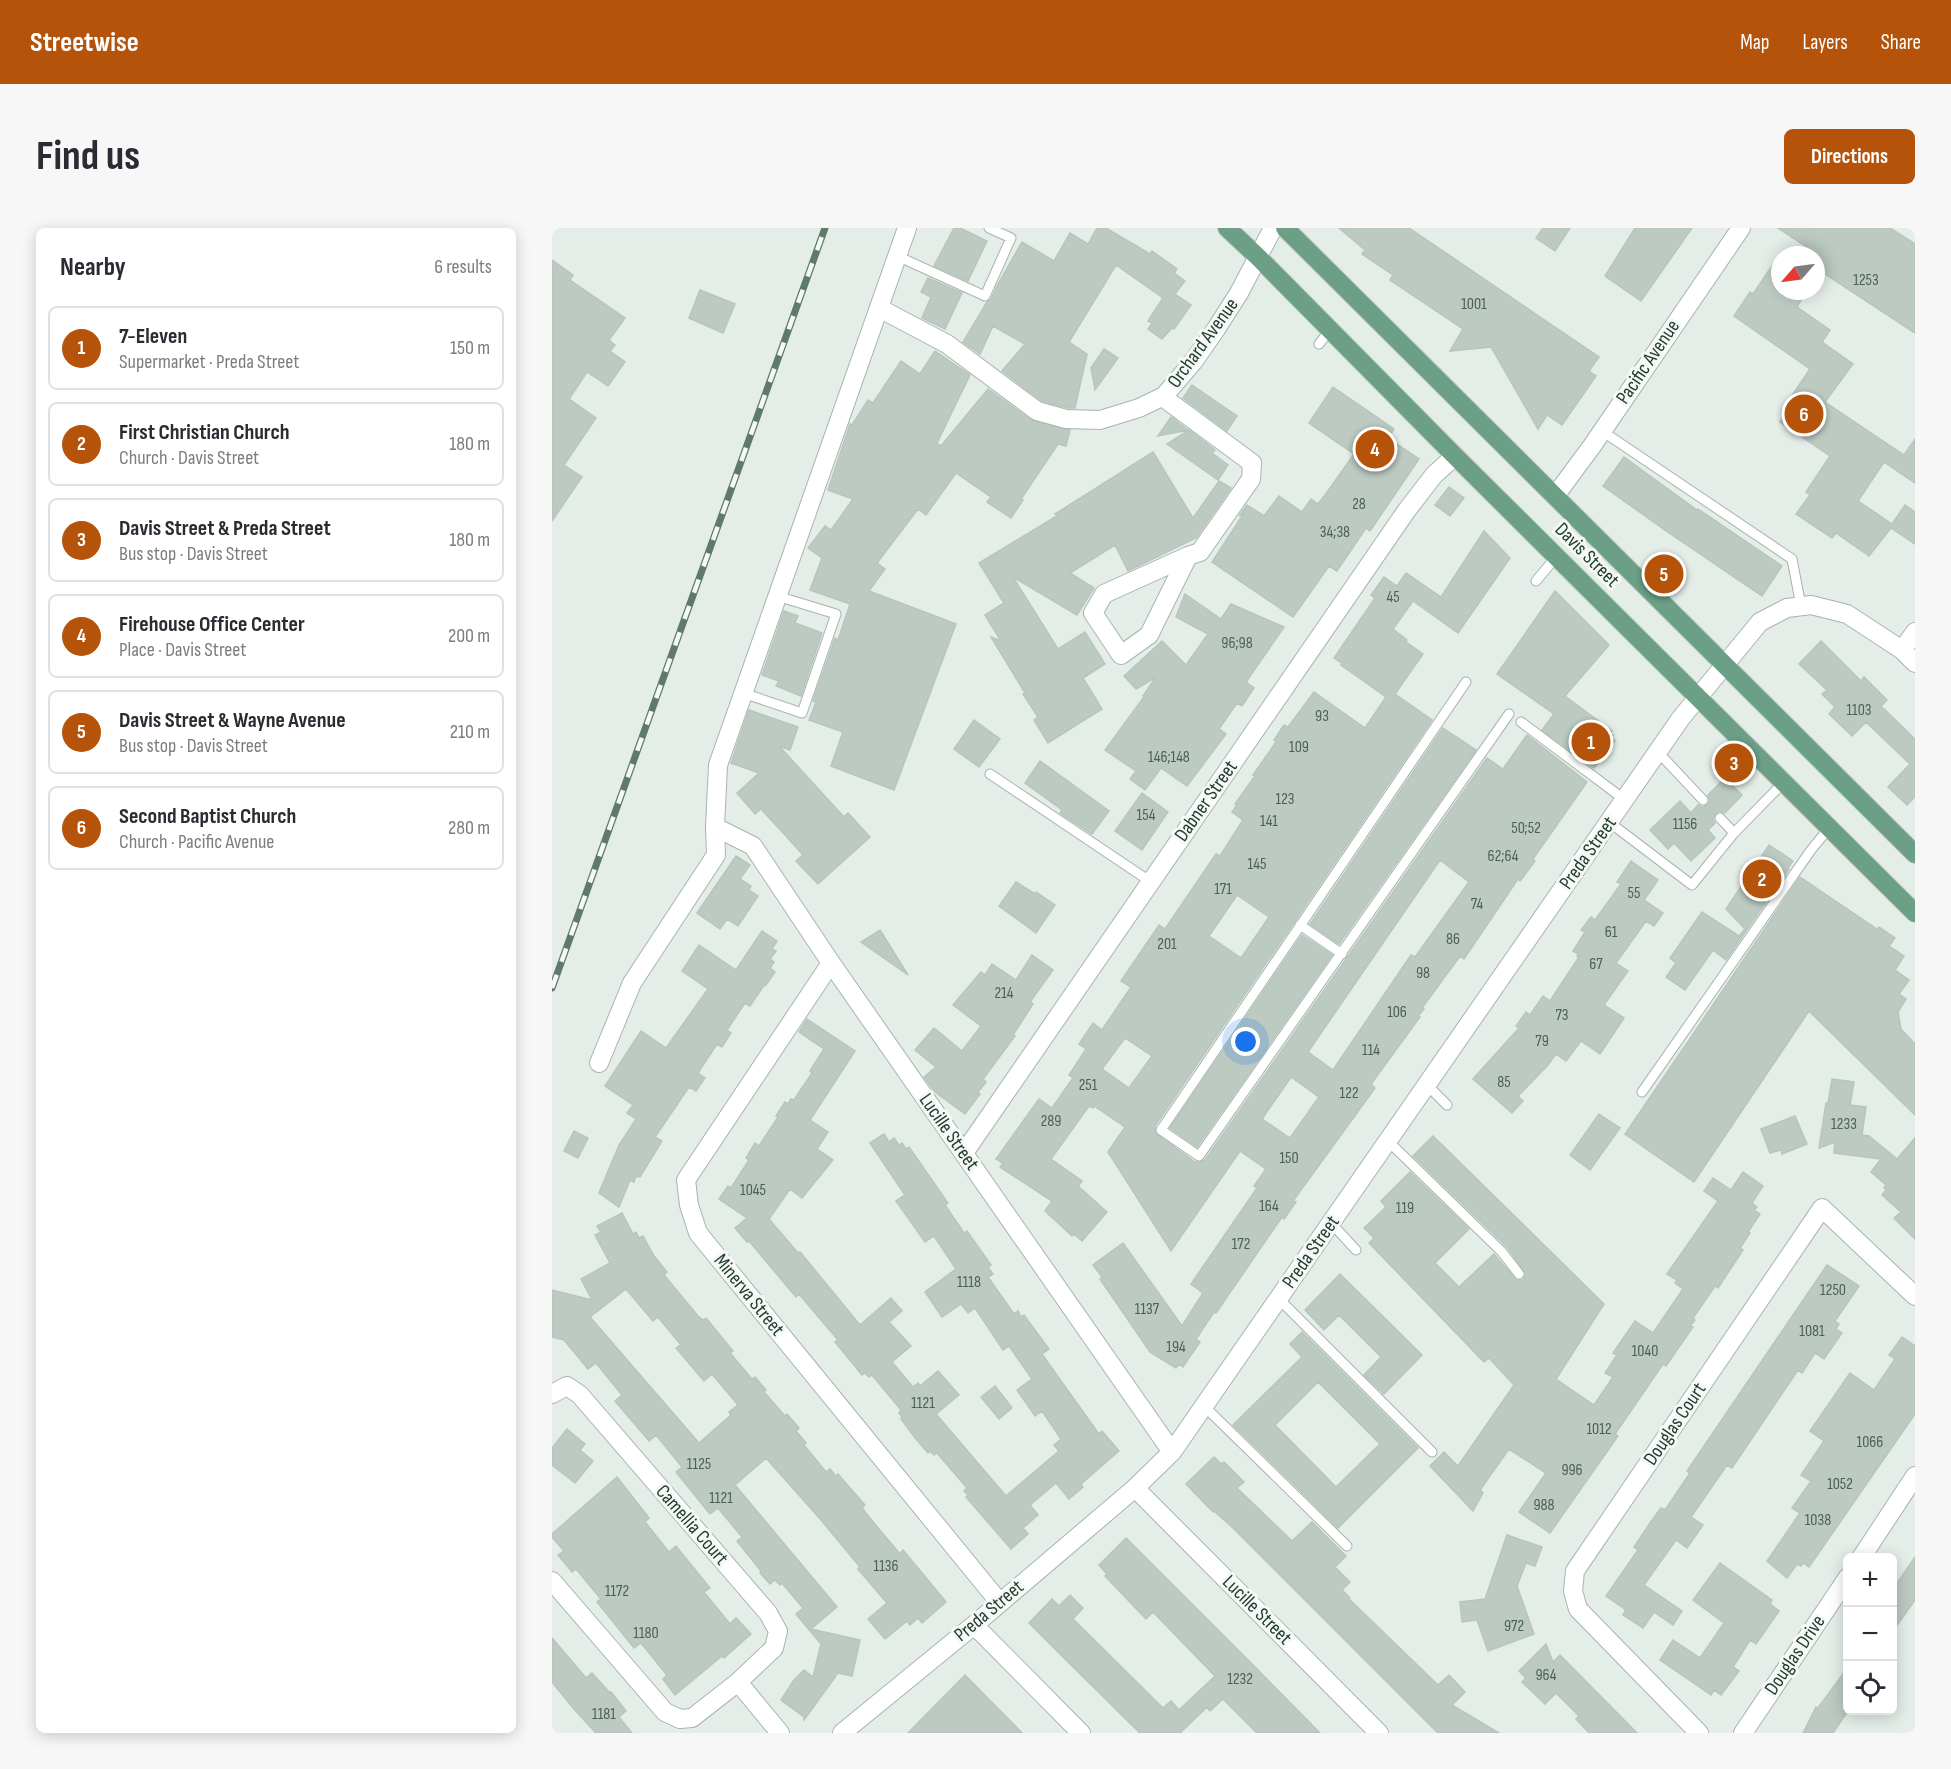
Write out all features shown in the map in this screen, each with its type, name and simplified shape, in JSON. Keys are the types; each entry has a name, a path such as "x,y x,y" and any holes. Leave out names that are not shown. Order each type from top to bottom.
{"main road":[{"name":"Davis Street","path":"1227,228 1258,257 1324,337 1455,456 1915,913"},
{"name":"Davis Street","path":"1285,228 1915,854"}],"street":[{"path":"599,1063 632,983 717,855 715,827 718,765 907,228"},
{"name":"Orchard Avenue","path":"879,308 947,344 1038,411 1066,419 1100,420 1139,408 1164,396 1193,362 1216,329 1239,293 1273,228"},
{"name":"Pacific Avenue","path":"1555,496 1741,228"},
{"path":"1164,396 1252,463 1251,479 1200,552 1188,556 1104,594 1093,613 1121,655 1149,635 1188,556"},
{"name":"Dabner Street","path":"964,1153 1407,510 1434,475 1455,456"},
{"path":"1801,606 1811,605 1847,614 1909,657 1915,632"},
{"name":"Preda Street","path":"842,1733 1000,1603 1135,1488 1172,1452 1681,718 1760,622 1786,608 1801,606"},
{"name":"Lucille Street","path":"715,827 753,846 831,963 1172,1452"},
{"name":"Minerva Street","path":"831,963 686,1180 688,1204 698,1233 1000,1603"},
{"name":"Douglas Court","path":"1699,1733 1578,1609 1573,1591 1575,1571 1822,1208 1915,1296"},
{"name":"Camellia Court","path":"552,1394 567,1386 580,1395 768,1613 778,1631 774,1648 738,1682 692,1718 680,1719 665,1712 552,1581"},
{"path":"1864,1553 1915,1476"},
{"name":"Lucille Street","path":"1135,1488 1379,1733"},
{"name":"Douglas Drive","path":"1743,1733 1843,1584"},
{"path":"974,1625 1081,1733"},
{"path":"738,1682 780,1733"}],"lane":[{"path":"897,256 985,296 1011,238 989,228"},
{"path":"1602,431 1792,559 1801,606"},
{"path":"1536,580 1556,557"},
{"path":"744,693 802,713 836,614 777,596"},
{"path":"1466,682 1161,1130 1199,1156 1509,714"},
{"path":"1521,722 1625,800"},
{"path":"1658,752 1703,800"},
{"path":"990,774 1150,882"},
{"path":"1609,822 1692,885 1734,833 1784,782"},
{"path":"1720,818 1734,833"},
{"path":"1642,1092 1811,850 1829,828"},
{"path":"1300,926 1341,954"},
{"path":"1427,1085 1447,1105"},
{"path":"1388,1141 1502,1252 1519,1274"},
{"path":"1330,1223 1356,1250"},
{"path":"1279,1299 1432,1452"},
{"path":"1204,1406 1347,1546"}],"building":[{"path":"954,228 960,228 987,241 968,281 934,266"},
{"path":"1097,228 1106,228 1150,254 1152,251 1177,269 1174,273 1185,281 1175,294 1191,305 1174,329 1172,328 1162,339 1148,329 1152,323 1148,321 1163,298 1116,265 1069,342 1087,354 1075,408 1068,408 1042,401 1002,371 1025,344 993,326 980,354 963,342 991,299 1022,242 1054,261 1070,233 1088,244"},
{"path":"1339,228 1409,228 1599,357 1589,371 1596,376 1562,425 1547,415 1538,429 1491,347 1450,351 1463,329 1390,280 1393,275 1362,254 1365,250"},
{"path":"1543,228 1570,228 1555,251 1536,238"},
{"path":"1635,228 1692,228 1641,301 1605,276"},
{"path":"1778,228 1890,228 1915,244 1915,333 1825,274 1825,246 1805,246"},
{"path":"552,260 573,275 570,280 625,318 609,340 615,345 610,351 625,362 608,386 587,372 569,399 596,418 564,465 582,477 552,521"},
{"path":"1771,267 1771,300 1801,300 1797,307 1830,330 1822,342 1853,364 1825,402 1904,455 1915,439 1915,483 1884,462 1858,501 1892,524 1905,505 1915,512 1915,544 1891,528 1869,556 1836,533 1832,538 1796,514 1810,495 1806,492 1830,456 1780,422 1786,413 1782,410 1810,369 1734,316 1750,292 1753,294"},
{"path":"928,278 962,293 945,329 922,318 931,297 921,292"},
{"path":"700,290 735,304 723,333 689,318"},
{"path":"1104,349 1118,358 1095,390 1091,368"},
{"path":"935,351 970,375 937,443 941,446 988,389 1031,420 1070,430 1066,446 1058,444 1011,518 987,502 991,497 956,473 926,515 918,509 877,563 885,569 869,591 956,624 894,790 831,766 843,732 809,720 816,702 813,701 835,638 838,640 850,604 810,590 822,558 808,548 825,526 831,530 853,499 828,490 850,424 852,425 868,400 873,403 901,361 920,374"},
{"path":"1192,385 1237,416 1227,431 1183,398"},
{"path":"1333,387 1394,429 1388,438 1419,459 1370,531 1366,528 1337,571 1329,566 1293,617 1212,562 1247,505 1264,516 1279,496 1302,512 1311,499 1318,504 1354,454 1309,423"},
{"path":"1171,417 1188,430 1158,436"},
{"path":"1189,430 1215,450 1212,453 1228,465 1218,480 1167,444"},
{"path":"1153,452 1193,518 1219,481 1231,488 1196,538 1128,571 1115,545 1070,573 1094,588 1077,615 1013,577 1058,649 1085,632 1105,664 1083,678 1102,709 1048,743 1034,720 1038,717 991,637 1001,641 985,615 1004,603 979,563 1057,516 1055,514"},
{"path":"1624,457 1697,510 1782,566 1762,596 1603,486"},
{"path":"1449,487 1464,498 1450,516 1435,505"},
{"path":"1484,531 1510,558 1458,633 1413,601 1393,629 1423,654 1395,694 1432,720 1155,1126 1155,1133 1195,1162 1205,1160 1487,758 1503,769 1527,735 1587,782 1533,859 1535,861 1520,881 1518,879 1464,959 1460,956 1422,1008 1424,1009 1418,1016 1420,1017 1371,1084 1375,1088 1293,1201 1296,1202 1284,1219 1282,1217 1216,1313 1214,1312 1196,1339 1200,1342 1183,1367 1179,1364 1176,1368 1150,1352 1100,1279 1102,1277 1093,1265 1123,1243 1182,1326 1203,1293 1191,1284 1257,1188 1254,1186 1266,1169 1240,1151 1171,1251 1108,1152 1125,1127 1094,1106 1093,1108 1089,1106 1051,1159 1082,1181 1078,1186 1107,1212 1082,1241 1074,1234 1072,1236 1045,1211 1052,1201 1000,1167 1003,1163 996,1159 1039,1099 1052,1108 1073,1078 1069,1075 1086,1049 1079,1044 1093,1023 1102,1030 1131,987 1121,981 1159,925 1165,929 1216,854 1220,856 1243,820 1232,812 1237,805 1235,804 1255,776 1253,775 1276,742 1274,740 1284,725 1288,727 1314,692 1365,728 1386,697 1334,658 1375,598 1371,595 1384,577 1397,586 1406,573 1441,597","holes":["1440,860 1469,882 1415,957 1411,955 1333,1070 1308,1052","1237,895 1269,917 1241,958 1209,936","1125,1038 1152,1056 1129,1088 1102,1069","1291,1077 1319,1097 1290,1138 1262,1119"]},
{"path":"1555,591 1609,645 1565,696 1612,731 1611,737 1615,741 1594,768 1542,730 1554,714 1497,674"},
{"path":"1185,594 1221,619 1231,604 1284,627 1246,682 1254,688 1242,706 1237,703 1219,729 1226,734 1187,786 1161,768 1145,790 1130,779 1136,771 1105,750 1156,677 1136,689 1124,676 1162,641 1186,665 1208,634 1176,617"},
{"path":"784,611 798,616 795,623 822,633 801,696 776,686 779,681 762,675"},
{"path":"1821,641 1861,681 1864,677 1887,700 1881,706 1915,739 1915,797 1907,805 1888,787 1910,764 1866,722 1852,736 1829,714 1835,707 1822,694 1827,690 1799,664"},
{"path":"749,710 798,727 790,750 779,746 844,817 848,813 870,837 818,884 796,861 803,855 761,809 755,814 737,793 759,773 731,763"},
{"path":"974,720 1000,739 979,767 954,749"},
{"path":"1443,728 1476,750 1339,944 1310,924"},
{"path":"1040,761 1109,811 1092,834 1060,813 1062,810 1025,783"},
{"path":"1725,778 1742,795 1725,813 1719,811 1715,814 1713,819 1715,823 1708,830 1715,838 1691,861 1674,843 1668,849 1650,830 1680,801 1691,813 1698,805 1702,807 1707,805 1710,801 1708,795"},
{"path":"1142,793 1168,812 1142,850 1115,831"},
{"path":"1769,845 1793,861 1789,869 1726,960 1713,950 1685,990 1666,977 1676,963 1670,958 1702,912 1739,936 1745,929 1726,909"},
{"path":"736,856 750,865 740,879 751,886 749,890 758,896 738,926 727,919 720,929 697,913"},
{"path":"1631,861 1658,880 1644,900 1663,913 1654,926 1646,921 1616,963 1628,971 1604,1005 1624,1018 1600,1054 1581,1041 1566,1061 1556,1054 1518,1096 1523,1101 1512,1113 1473,1079 1519,1028 1516,1026 1526,1012 1530,1015 1543,996 1550,1001 1579,957 1573,951 1585,932 1581,930 1591,917 1595,920 1621,884 1617,882"},
{"path":"1800,877 1877,929 1879,927 1895,938 1889,946 1904,956 1895,970 1909,980 1899,994 1906,999 1898,1012 1901,1029 1915,1044 1915,1115 1809,1011 1694,1182 1625,1134"},
{"path":"1016,882 1055,905 1036,933 999,906"},
{"path":"880,930 908,975 861,942"},
{"path":"762,931 777,941 772,949 776,951 770,959 774,962 770,968 775,972 750,1006 745,1003 727,1030 731,1033 722,1047 717,1044 698,1073 705,1078 696,1091 689,1087 655,1137 662,1141 640,1177 636,1176 634,1182 630,1180 619,1207 599,1193 619,1145 636,1119 627,1113 633,1105 605,1086 641,1031 666,1048 708,989 682,971 699,945 736,970"},
{"path":"1302,935 1332,955 1197,1147 1170,1128"},
{"path":"1032,955 1053,970 1030,1002 1033,1004 1013,1035 1015,1036 983,1079 986,1082 978,1092 980,1094 965,1114 935,1092 924,1077 936,1067 915,1050 934,1028 962,1051 981,1026 953,1005 981,972 985,975 992,964 1016,980"},
{"path":"807,1019 855,1051 810,1120 828,1132 817,1149 833,1160 802,1198 790,1189 769,1219 798,1253 800,1252 860,1325 891,1298 902,1311 889,1322 911,1346 892,1362 913,1387 918,1383 920,1386 938,1371 959,1395 936,1414 1006,1496 1059,1451 1054,1445 1061,1439 1042,1411 1035,1416 1017,1390 1032,1379 1009,1346 1003,1350 975,1308 968,1313 961,1304 942,1317 925,1292 956,1269 934,1236 925,1242 896,1201 905,1195 870,1143 884,1134 889,1142 894,1138 899,1145 902,1143 906,1149 909,1147 948,1203 945,1205 964,1233 967,1231 991,1265 988,1267 993,1274 988,1277 1014,1314 1018,1311 1021,1317 1024,1315 1049,1349 1042,1354 1099,1434 1102,1431 1119,1451 1081,1484 1083,1487 1069,1499 1056,1483 1030,1505 1038,1515 1023,1528 1028,1534 1011,1549 966,1497 968,1495 964,1491 967,1488 937,1453 934,1455 930,1451 928,1453 916,1439 901,1419 899,1413 901,1410 872,1375 869,1377 865,1373 862,1375 835,1342 838,1340 799,1294 796,1297 749,1241 747,1242 735,1228 747,1218 719,1199 728,1186 731,1188 749,1160 746,1158 755,1143 759,1146 785,1102 788,1104 791,1099 794,1100 812,1073 810,1071 824,1049 799,1032"},
{"path":"1832,1079 1854,1082 1850,1105 1866,1107 1862,1135 1869,1136 1897,1159 1915,1138 1915,1239 1894,1218 1901,1212 1882,1195 1886,1190 1884,1188 1886,1185 1871,1172 1881,1159 1834,1153 1835,1142 1819,1148"},
{"path":"1599,1114 1620,1128 1590,1170 1570,1155"},
{"path":"1795,1116 1807,1144 1782,1154 1781,1150 1770,1153 1761,1129"},
{"path":"574,1131 588,1138 578,1158 564,1151"},
{"path":"1433,1136 1604,1304 1556,1379 1594,1405 1613,1377 1605,1373 1617,1355 1613,1353 1635,1321 1653,1333 1683,1289 1675,1283 1677,1280 1667,1274 1718,1201 1704,1191 1713,1178 1731,1190 1743,1172 1763,1186 1752,1203 1757,1207 1754,1210 1760,1214 1740,1248 1743,1250 1718,1288 1715,1286 1693,1318 1695,1320 1690,1326 1693,1327 1666,1366 1663,1364 1615,1434 1618,1436 1550,1533 1519,1512 1546,1473 1509,1449 1480,1490 1483,1493 1473,1511 1430,1466 1444,1452 1458,1466 1514,1385 1489,1358 1484,1362 1369,1243 1374,1238 1364,1228 1386,1207 1381,1201 1410,1172 1469,1229 1435,1263 1459,1287 1494,1254 1516,1280 1523,1280 1526,1274 1507,1247 1413,1156"},
{"path":"622,1213 633,1234 636,1232 639,1238 643,1236 654,1256 667,1272 664,1275 698,1316 703,1320 706,1318 733,1351 730,1353 752,1379 755,1377 766,1390 764,1392 785,1416 787,1414 799,1428 796,1431 806,1443 804,1445 826,1472 830,1469 836,1476 838,1474 865,1505 862,1508 878,1528 900,1554 903,1550 946,1602 922,1623 918,1618 910,1625 907,1621 885,1639 868,1619 887,1603 821,1520 766,1458 735,1485 837,1607 811,1629 860,1640 852,1676 838,1673 804,1720 804,1717 781,1700 794,1680 804,1670 813,1677 821,1644 796,1614 803,1608 782,1583 780,1585 775,1580 770,1584 760,1573 761,1571 737,1541 742,1537 718,1508 710,1514 676,1472 682,1467 656,1435 649,1441 615,1401 622,1395 596,1363 588,1369 564,1340 552,1337 552,1290 592,1300 581,1279 610,1263 595,1235 601,1232 597,1226","holes":["626,1289 653,1321 658,1317 681,1345 676,1348 704,1381 712,1374 738,1405 729,1412 731,1415 699,1443 590,1317"]},
{"path":"1827,1265 1859,1286 1835,1321 1839,1324 1836,1329 1842,1333 1824,1359 1815,1353 1802,1373 1798,1370 1732,1468 1727,1465 1691,1517 1703,1525 1687,1548 1676,1540 1644,1585 1682,1611 1673,1625 1654,1612 1643,1628 1623,1615 1626,1610 1606,1596 1638,1550 1634,1547 1650,1523 1661,1508 1665,1510 1690,1473 1687,1471"},
{"path":"1340,1274 1422,1355 1384,1394 1364,1375 1381,1357 1339,1315 1324,1330 1305,1310"},
{"path":"1302,1332 1418,1448 1338,1528 1233,1425 1302,1357 1290,1344","holes":["1318,1382 1380,1444 1336,1487 1275,1425"]},
{"path":"1902,1337 1915,1346 1915,1414 1809,1567 1803,1563 1801,1566 1797,1564 1787,1578 1767,1561 1800,1513 1792,1508 1811,1481 1801,1475 1824,1441 1810,1431 1850,1373 1874,1390 1895,1359 1889,1355"},
{"path":"995,1386 1012,1408 999,1419 981,1397"},
{"path":"567,1429 585,1444 580,1450 593,1461 575,1483 552,1465 552,1448"},
{"path":"1214,1457 1221,1464 1224,1462 1244,1482 1237,1488 1292,1541 1312,1522 1346,1556 1335,1567 1350,1582 1342,1590 1349,1599 1438,1685 1449,1675 1465,1692 1452,1705 1499,1733 1438,1733 1186,1484"},
{"path":"617,1477 649,1518 645,1522 669,1552 676,1546 710,1588 704,1592 730,1624 736,1618 751,1634 724,1658 722,1656 675,1695 663,1679 667,1675 641,1643 634,1648 597,1602 601,1599 576,1569 572,1572 558,1555 564,1551 552,1537 552,1534"},
{"path":"1507,1535 1542,1547 1535,1566 1526,1563 1517,1586 1534,1634 1488,1651 1477,1620 1462,1622 1460,1602 1485,1599"},
{"path":"1126,1538 1320,1733 1257,1733 1223,1699 1210,1711 1207,1707 1180,1733 1140,1733 1029,1623 1052,1599 1059,1606 1070,1595 1083,1608 1073,1619 1163,1708 1171,1701 1179,1710 1215,1676 1153,1612 1146,1619 1105,1576 1107,1574 1099,1565"},
{"path":"1915,1557 1915,1600 1897,1625 1897,1607 1897,1583"},
{"path":"1720,1563 1772,1600 1770,1604 1779,1611 1756,1644 1750,1640 1733,1667 1739,1671 1721,1695 1714,1690 1711,1695 1660,1660 1673,1640 1700,1658 1724,1623 1693,1600"},
{"path":"552,1638 586,1678 592,1673 611,1692 626,1711 619,1717 632,1733 596,1733 573,1708 552,1682"},
{"path":"1546,1644 1553,1662 1560,1655 1637,1733 1589,1733 1576,1719 1579,1716 1556,1693 1545,1704 1522,1682 1526,1678 1519,1671"},
{"path":"1843,1674 1843,1715 1845,1715 1833,1733 1803,1733 1816,1707 1818,1708"},
{"path":"965,1675 1022,1733 908,1733"}],"railway":[{"path":"552,988 825,228"}],"place":[{"name":"Second Baptist Church","path":"1804,414"},
{"name":"Firehouse Office Center","path":"1375,449"},
{"name":"Davis Street & Wayne Avenue","path":"1664,574"},
{"name":"7-Eleven","path":"1591,742"},
{"name":"Davis Street & Preda Street","path":"1734,763"},
{"name":"First Christian Church","path":"1762,879"}]}
